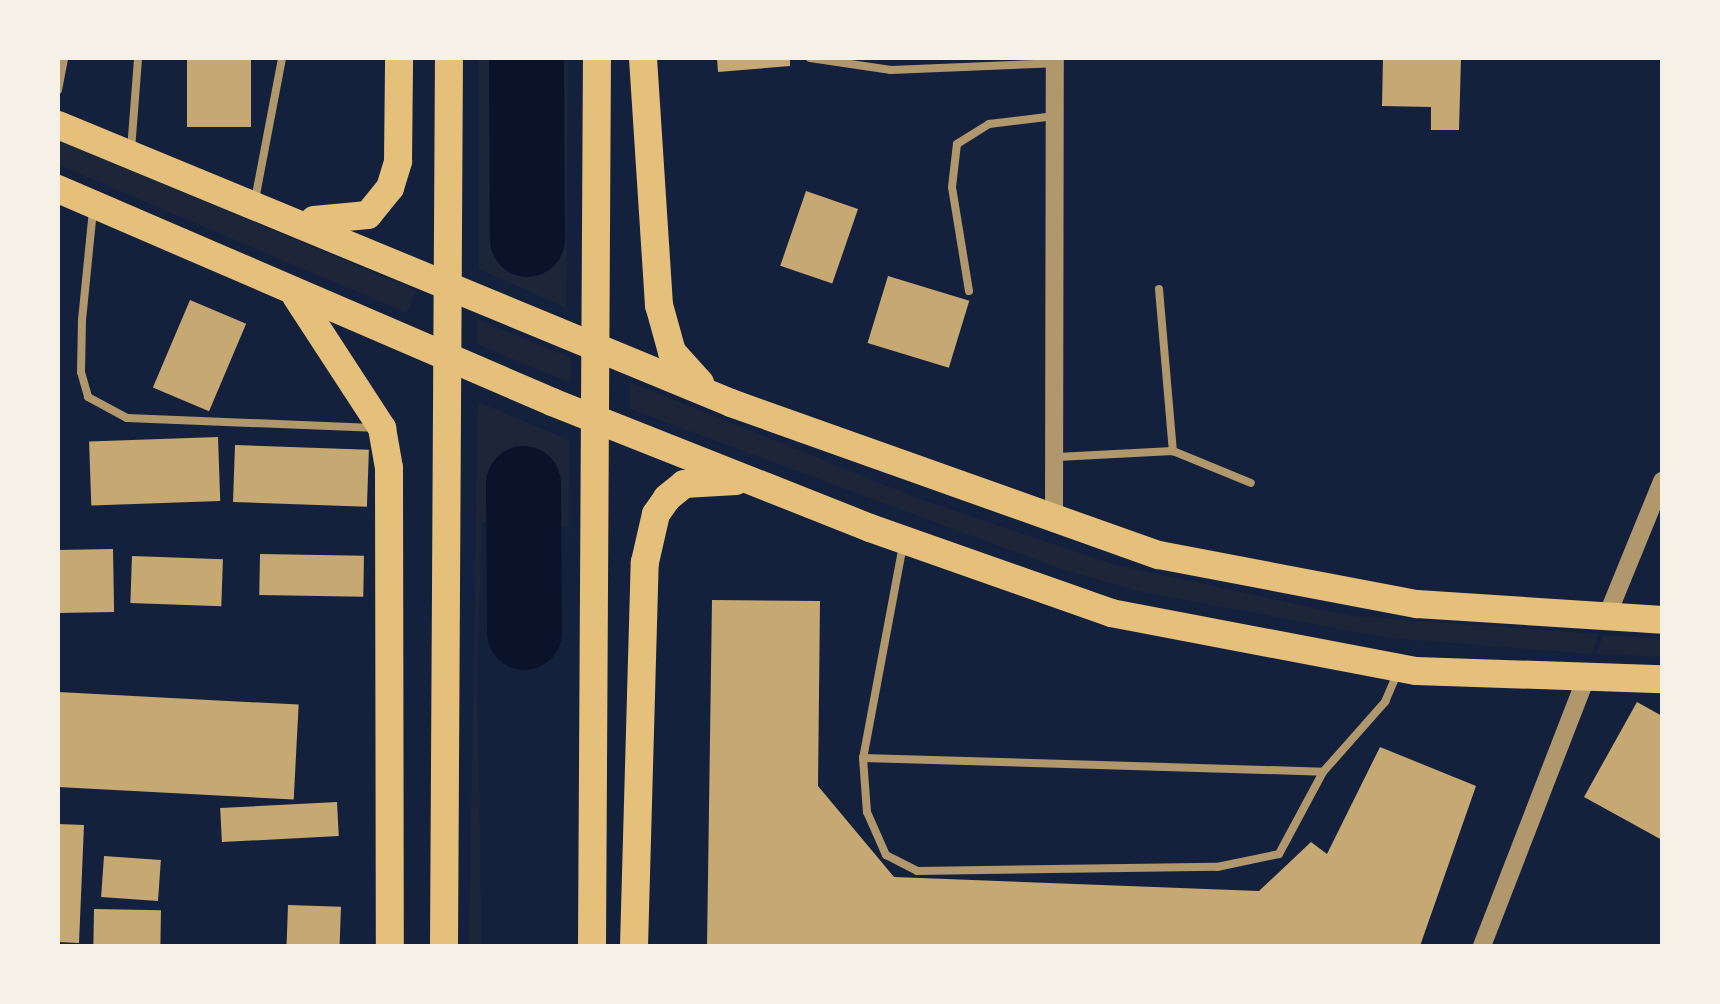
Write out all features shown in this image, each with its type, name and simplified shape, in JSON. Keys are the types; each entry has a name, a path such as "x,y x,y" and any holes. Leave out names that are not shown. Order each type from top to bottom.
{"highway":[{"path":"288,217 350,221 381,204 398,161 399,58"},
{"path":"444,946 449,58"},
{"path":"592,946 597,58"},
{"path":"643,58 659,305 672,352 685,374 731,403"},
{"path":"58,125 731,403 1054,523 1159,555 1417,604 1662,620"},
{"path":"58,189 295,295 552,402 904,540 1111,612 1400,666 1662,679"},
{"path":"295,295 382,428 392,564 390,946"},
{"path":"634,946 641,618 656,514 684,484 711,478 762,484"}],"street":[{"path":"1054,523 1055,60"},
{"path":"1608,616 1662,480"},
{"path":"1482,946 1586,678"}],"lane":[{"path":"58,90 64,58"},
{"path":"130,154 138,58"},
{"path":"254,204 282,58"},
{"path":"810,58 891,70 1055,60"},
{"path":"969,291 952,188 957,144 989,124 1056,116"},
{"path":"94,205 80,372 97,404 128,418 382,428"},
{"path":"1160,289 1173,451"},
{"path":"1057,457 1173,451 1251,483"},
{"path":"904,540 864,758 867,812 886,855 916,871 1051,872 1254,860 1279,854 1289,842 1323,772 1384,702 1400,666"},
{"path":"864,758 1323,772"}],"shaded area":[{"path":"479,58 495,58 495,166 556,185 555,58 568,58 566,308 479,269"},
{"path":"58,139 416,291 407,313 58,165"},
{"path":"477,319 571,358 570,383 477,344"},
{"path":"630,382 917,498 1112,564 1351,616 1598,634 1592,654 1388,638 1143,592 1061,569 630,409"},
{"path":"478,402 569,440 566,946 480,766 481,946 469,946"},
{"path":"1603,635 1662,639 1662,657 1597,654"}],"pier":[{"path":"494,58 558,58 556,184 494,165"},
{"path":"482,522 568,527 567,946 482,946 477,674"}],"building":[{"path":"187,58 251,58 251,127 187,127"},
{"path":"717,58 790,58 790,66 718,72"},
{"path":"1383,58 1461,58 1459,130 1431,130 1431,107 1382,106"},
{"path":"806,191 858,209 832,284 780,266"},
{"path":"888,276 969,301 949,368 868,343"},
{"path":"190,300 246,324 209,411 153,387"},
{"path":"218,437 220,501 91,505 89,442"},
{"path":"235,445 369,450 367,507 233,502"},
{"path":"113,549 114,612 59,613 58,550"},
{"path":"260,554 364,556 363,597 259,595"},
{"path":"132,556 223,559 221,606 130,603"},
{"path":"712,600 820,601 818,786 894,877 1259,891 1311,842 1327,854 1380,747 1476,786 1420,946 707,946"},
{"path":"58,692 299,705 294,799 58,787"},
{"path":"1637,702 1662,716 1662,840 1584,797"},
{"path":"337,802 339,836 222,842 220,808"},
{"path":"58,824 84,825 79,943 58,942"},
{"path":"104,856 161,860 158,901 101,897"},
{"path":"288,905 341,907 340,946 287,946"},
{"path":"94,909 161,910 160,946 93,946"}],"waterway":[{"path":"526,58 527,239"},
{"path":"523,483 524,632"}]}
